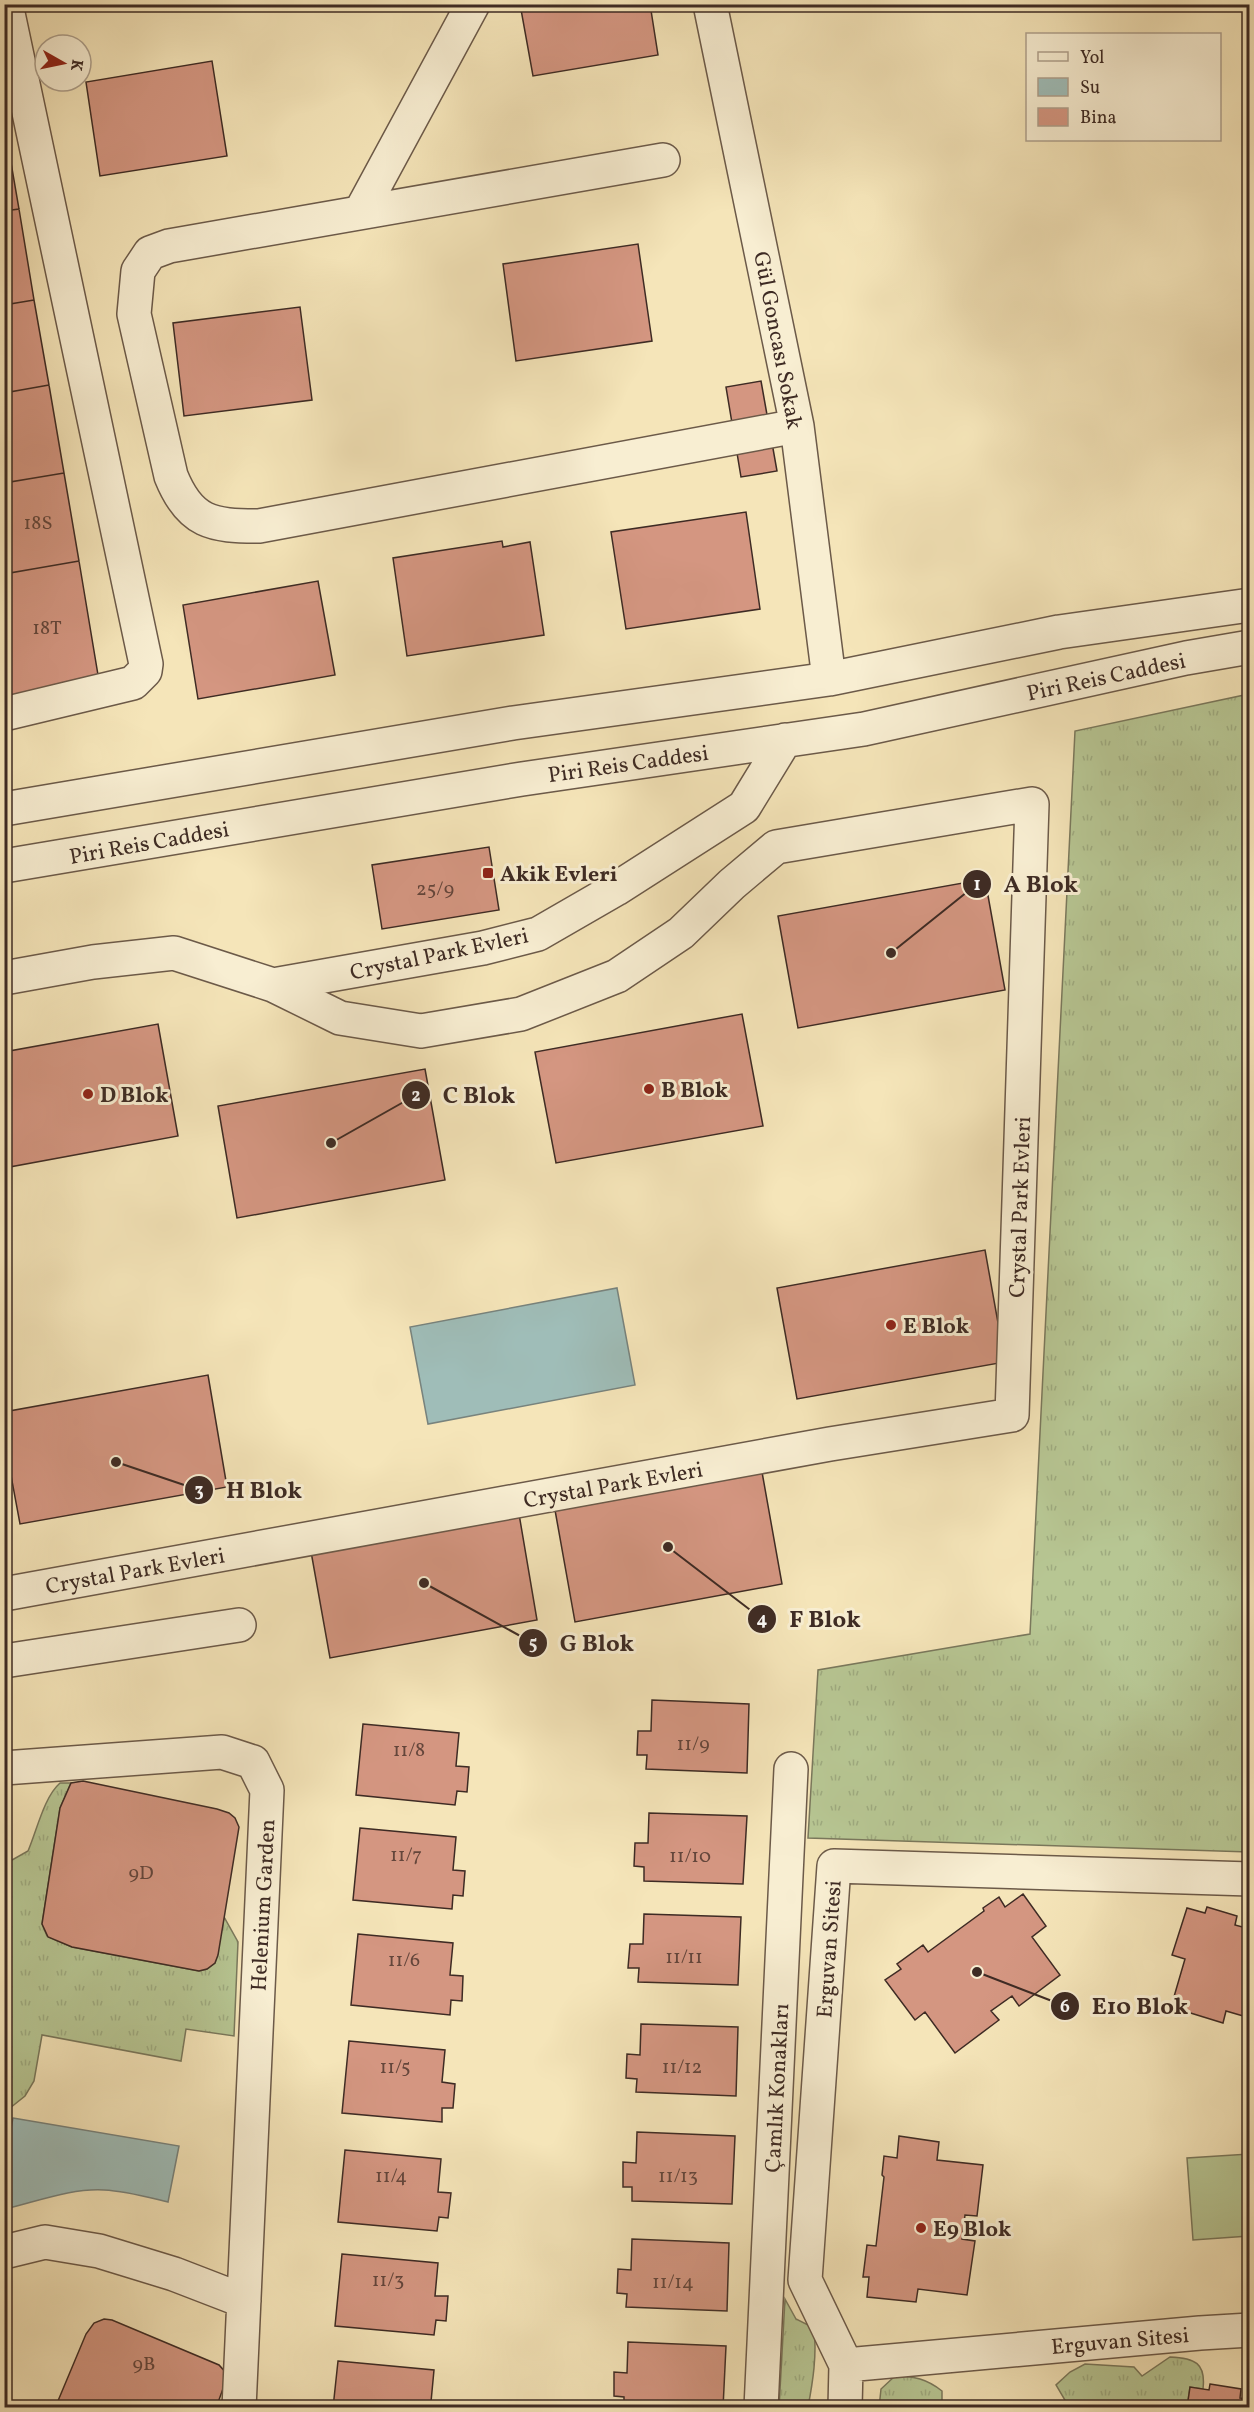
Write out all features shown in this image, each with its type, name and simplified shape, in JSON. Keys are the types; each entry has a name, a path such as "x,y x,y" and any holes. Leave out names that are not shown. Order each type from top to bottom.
{"street":[{"path":"4,714 133,683 145,671 146,664 6,4"},
{"path":"361,212 473,4"},
{"name":"Gül Goncası Sokak","path":"710,4 797,426 829,679"},
{"path":"663,160 169,246 150,253 138,270 134,314 171,476 180,498 197,515 228,526 260,526 797,426"},
{"name":"Piri Reis Caddesi","path":"4,809 513,723 829,679 1059,632 1250,605"},
{"name":"Piri Reis Caddesi","path":"4,866 522,779 864,729 1186,658 1250,647"},
{"name":"Crystal Park Evleri","path":"273,984 483,948 538,934 616,889 744,807 785,740"},
{"name":"Crystal Park Evleri","path":"4,978 93,962 174,953 273,984 340,1018 421,1031 521,1014 617,976 681,933 732,884 776,847 1032,804 1012,1415 806,1449 4,1594"},
{"path":"4,1661 239,1625"},
{"name":"Helenium Garden","path":"4,1768 222,1752 253,1762 267,1790 239,2408"},
{"name":"Çamlık Konakları","path":"761,2408 790,1769"},
{"name":"Erguvan Sitesi","path":"845,2408 846,2365 805,2280 834,1866 1250,1879"},
{"path":"4,2252 45,2242 99,2251 174,2274 244,2301"},
{"name":"Erguvan Sitesi","path":"846,2365 1250,2330"}],"green space":[{"path":"1249,694 1249,1852 808,1838 818,1670 1030,1634 1075,731"},
{"path":"60,1783 71,1783 60,1808 42,1924 47,1936 72,1947 199,1971 215,1963 224,1917 238,1942 234,2036 186,2029 181,2061 42,2035 34,2081 25,2096 5,2112 5,1864 28,1851 45,1805"},
{"path":"1249,2154 1249,2236 1193,2240 1187,2158"},
{"path":"785,2299 796,2319 814,2328 814,2368 808,2407 779,2408"},
{"path":"1170,2357 1192,2361 1203,2373 1203,2389 1190,2387 1187,2407 1069,2407 1056,2385 1070,2372 1085,2364 1134,2367 1142,2376"},
{"path":"895,2376 920,2379 936,2387 942,2391 942,2407 879,2408 881,2389"}],"water":[{"path":"617,1288 635,1385 428,1424 410,1327"},
{"path":"13,2118 179,2146 168,2202 136,2194 92,2190 66,2193 5,2209 5,2157"}],"building":[{"path":"520,4 650,4 658,55 533,76"},
{"path":"212,61 227,156 100,176 88,93 93,93 93,81"},
{"path":"4,122 19,209 4,211"},
{"path":"19,209 34,300 4,305 4,211"},
{"path":"638,244 652,341 516,361 503,264"},
{"path":"34,300 49,385 4,393 4,305"},
{"path":"300,307 312,400 184,416 173,323"},
{"path":"761,381 777,471 741,477 726,387"},
{"path":"49,385 64,473 4,483 4,393"},
{"path":"64,473 79,561 4,574 4,483"},
{"path":"746,512 760,609 626,629 611,532"},
{"path":"502,541 503,547 530,542 544,635 407,656 393,558"},
{"path":"79,561 99,681 4,697 4,574"},
{"path":"318,581 335,675 198,699 183,605"},
{"path":"489,847 499,910 382,929 372,865"},
{"path":"985,879 1005,990 798,1028 778,916"},
{"name":"B Blok","path":"742,1014 763,1126 556,1163 535,1052"},
{"name":"D Blok","path":"158,1024 178,1136 4,1168 4,1052"},
{"path":"425,1069 445,1180 237,1218 218,1106"},
{"name":"E Blok","path":"985,1250 1005,1362 797,1399 777,1288"},
{"path":"208,1375 227,1487 20,1524 4,1438 4,1412"},
{"path":"762,1472 782,1584 575,1622 555,1510"},
{"path":"518,1508 537,1620 330,1658 310,1546"},
{"path":"652,1700 749,1704 747,1773 646,1769 647,1755 637,1755 638,1731 651,1731"},
{"path":"363,1724 459,1733 456,1766 469,1767 467,1792 457,1791 455,1805 356,1795"},
{"path":"83,1781 217,1809 235,1818 239,1827 218,1955 215,1963 207,1969 199,1971 72,1947 48,1937 42,1924 60,1808 71,1783"},
{"path":"649,1813 747,1816 743,1884 644,1881 644,1867 634,1866 635,1843 648,1843"},
{"path":"360,1828 456,1837 453,1870 465,1871 463,1896 453,1895 452,1909 353,1900"},
{"path":"1023,1894 1046,1926 1032,1937 1060,1975 1019,2006 1012,1996 991,2011 999,2020 955,2053 925,2012 915,2020 885,1980 901,1969 897,1964 923,1945 928,1952 984,1911 983,1908 999,1897 1005,1907"},
{"path":"1207,1907 1237,1916 1235,1925 1250,1929 1250,2018 1226,2011 1223,2023 1171,2007 1185,1959 1172,1955 1187,1908 1205,1913"},
{"path":"644,1914 741,1917 738,1985 638,1982 639,1968 628,1968 630,1944 643,1944"},
{"path":"358,1934 453,1943 450,1975 463,1976 462,2001 451,2000 450,2015 351,2005"},
{"path":"641,2024 738,2027 736,2096 636,2092 637,2079 626,2078 627,2054 640,2055"},
{"path":"349,2041 445,2050 442,2082 455,2084 453,2108 442,2108 442,2122 342,2113"},
{"path":"637,2132 735,2136 732,2204 632,2201 632,2187 623,2187 623,2162 636,2163"},
{"name":"E9 Blok","path":"899,2136 939,2142 937,2160 983,2165 977,2216 965,2215 962,2239 975,2241 967,2295 918,2289 916,2302 867,2297 869,2277 863,2277 867,2245 876,2246 884,2177 882,2175 884,2156 897,2158"},
{"path":"345,2150 441,2159 438,2192 451,2193 448,2218 439,2217 437,2231 338,2222"},
{"path":"632,2239 729,2243 727,2311 626,2307 627,2294 617,2293 618,2269 631,2270"},
{"path":"342,2254 438,2263 435,2296 448,2296 446,2321 436,2320 434,2335 335,2326"},
{"path":"104,2319 112,2320 219,2365 228,2375 216,2408 55,2408 86,2334 94,2323"},
{"path":"628,2342 726,2346 723,2408 624,2408 624,2397 614,2396 614,2372 627,2373"},
{"path":"338,2361 434,2370 431,2402 443,2403 443,2408 333,2408"},
{"path":"1210,2384 1241,2389 1240,2398 1250,2399 1250,2408 1187,2408 1190,2387 1209,2390"}],"place":[{"name":"Akik Evleri","path":"488,873"},
{"name":"A Blok","path":"891,953"},
{"name":"B Blok","path":"649,1089"},
{"name":"D Blok","path":"88,1094"},
{"name":"C Blok","path":"331,1143"},
{"name":"E Blok","path":"891,1325"},
{"name":"H Blok","path":"116,1462"},
{"name":"F Blok","path":"668,1547"},
{"name":"G Blok","path":"424,1583"},
{"name":"E10 Blok","path":"977,1972"},
{"name":"E9 Blok","path":"921,2228"}]}
